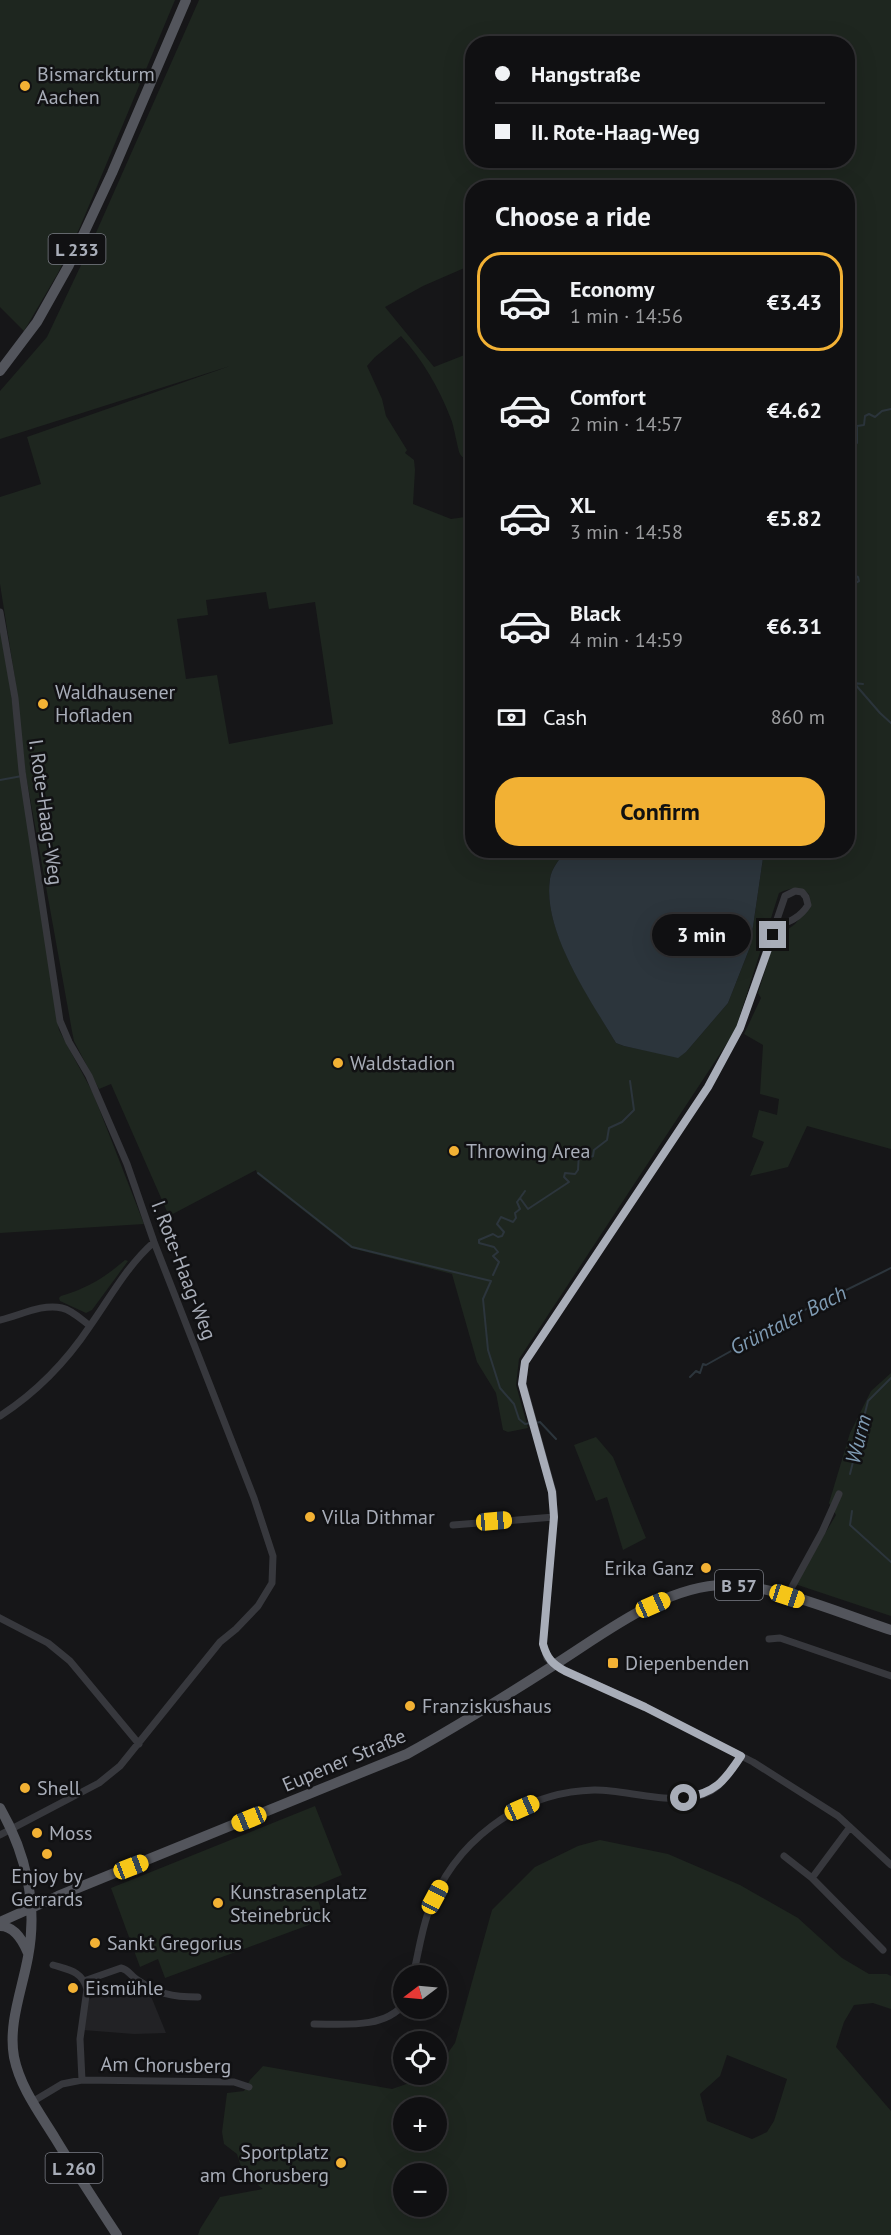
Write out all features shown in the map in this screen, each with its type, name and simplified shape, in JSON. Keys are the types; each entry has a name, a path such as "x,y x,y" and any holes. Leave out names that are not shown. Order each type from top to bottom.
{"main road":[{"name":"L 233","path":"0,371 31,331 69,265 112,173 186,0"},
{"name":"Eupener Straße","path":"0,1924 31,1908 384,1765 449,1730 653,1605 687,1591 723,1585 751,1587 787,1596 891,1630"},
{"name":"L 260","path":"0,1808 12,1828 25,1865 31,1908 32,1930 14,2021 13,2043 19,2075 32,2102 117,2235"},
{"name":"B 57","path":"0,1924 6,1926 24,1942 28,1956"}],"street":[{"name":"I. Rote-Haag-Weg","path":"0,612 15,698 22,771 60,1021 69,1042 89,1076 122,1153 154,1242 254,1498 273,1556 272,1583 258,1606 220,1642 178,1691 120,1766 99,1783 0,1835"},
{"path":"775,927 793,921 804,911 808,905 802,892 795,891 786,896 775,927 740,1028 708,1087 525,1362 522,1384 552,1492 554,1517 543,1644 547,1658 554,1665 645,1707 741,1756 808,1796 850,1827 891,1865"},
{"path":"0,1416 21,1403 43,1384 90,1326 129,1268 154,1242"},
{"path":"0,1320 53,1307 72,1312 90,1326"},
{"path":"787,1596 822,1532 838,1494"},
{"path":"453,1525 554,1517"},
{"path":"0,1618 48,1643 70,1661 139,1744"},
{"path":"769,1639 780,1638 891,1676"},
{"path":"416,1965 428,1914 445,1879 469,1844 510,1813 534,1802 594,1790 629,1792 658,1798 684,1798 706,1794 717,1786 741,1756"},
{"path":"812,1878 850,1827"},
{"path":"784,1856 812,1878 883,1950"},
{"path":"53,1965 79,1974 84,1981 121,1968 127,1969 134,1978 161,1993 173,1997 198,1996"},
{"name":"Am Chorusberg","path":"82,2080 80,2039 87,1995 84,1981"},
{"path":"314,2024 367,2022 393,2015"},
{"name":"Am Chorusberg","path":"32,2102 62,2084 82,2080 234,2082 249,2087"}],"shaded area":[{"path":"0,0 175,0 80,227 58,273 24,331 0,307"},
{"path":"199,0 891,0 891,1149 807,1126 788,1167 750,1176 764,1142 752,1137 759,1110 777,1115 779,1099 760,1094 763,1045 744,1034 761,998 758,993 775,939 795,924 811,905 809,894 801,890 791,889 779,893 735,1031 519,1359 516,1385 528,1428 508,1432 503,1430 496,1393 477,1362 452,1274 351,1248 257,1174 256,1170 169,1216 111,1084 99,1089 74,1041 25,770 15,679 0,584 0,497 41,484 27,437 230,366 0,439 0,391 47,337 91,244","holes":["266,592 269,609 315,602 333,724 229,744 217,675 186,679 177,619 208,615 206,600"]},
{"path":"0,629 59,1030 93,1093 144,1224 0,1233"},
{"path":"560,858 763,858 750,947 728,1003 686,1052 678,1058 616,1043 570,964 553,920 549,899 550,879"},
{"path":"125,1260 128,1261 92,1310 86,1313 60,1301 61,1296 95,1282"},
{"path":"891,1373 891,1616 795,1584 836,1515 829,1503 850,1433 871,1391"},
{"path":"596,1437 613,1457 646,1538 623,1550 607,1497 596,1501 574,1445"},
{"name":"Kunstrasenplatz Steinebrück","path":"315,1806 342,1875 313,1887 325,1919 165,1978 158,1959 140,1967 111,1888"},
{"path":"600,1840 668,1854 740,1885 798,1918 842,1958 869,1974 891,1976 891,2009 873,2003 854,2005 844,2022 836,2047 891,2111 891,2235 198,2235 220,2197 263,2189 243,2173 237,2154 224,2144 222,2132 227,2093 244,2091 250,2080 263,2066 392,2089 404,2085 447,2085 447,2054 455,2043 492,1910 535,1867 578,1846","holes":["727,2055 787,2079 774,2121 767,2132 752,2139 707,2121 700,2094 720,2076"]},
{"path":"135,1981 148,1989 166,2033 134,2034 83,2030 89,1999"}],"waterway":[{"path":"855,443 857,443 857,426 864,425 865,416 869,414 875,417 882,411 891,409"},
{"path":"855,576 859,581 855,583"},
{"path":"855,683 863,684"},
{"path":"855,684 891,723"},
{"path":"0,780 22,776"},
{"path":"493,1275 499,1262 493,1256 498,1252 494,1247 479,1243 479,1240 493,1234 498,1237 502,1236 504,1232 497,1224 501,1217 513,1222 516,1218 515,1213 520,1209 517,1202 520,1198 528,1209 569,1182 564,1177 565,1173 575,1174 578,1170 579,1153 589,1158 593,1156 594,1150 607,1140 609,1128 622,1122 634,1110 630,1081"},
{"path":"258,1173 352,1247 491,1281 483,1299 488,1350 500,1388 514,1404 519,1419 525,1424 531,1423"},
{"path":"520,1198 525,1191"},
{"name":"Grüntaler Bach","path":"690,1377 696,1371 700,1373 703,1364 706,1365 819,1302 891,1268"},
{"name":"Wurm","path":"850,1474 868,1401 891,1378"},
{"path":"536,1423 540,1422 556,1439"},
{"name":"Wurm","path":"852,1511 850,1525 891,1562"}],"place":[{"name":"Bismarckturm Aachen","path":"25,86"},
{"name":"Waldhausener Hofladen","path":"43,704"},
{"name":"Waldstadion","path":"338,1063"},
{"name":"Throwing Area","path":"454,1151"},
{"name":"Villa Dithmar","path":"310,1517"},
{"name":"Erika Ganz","path":"706,1568"},
{"name":"Diepenbenden","path":"613,1663"},
{"name":"Franziskushaus","path":"410,1706"},
{"name":"Shell","path":"25,1788"},
{"name":"Moss","path":"37,1833"},
{"name":"Enjoy by Gerrards","path":"47,1854"},
{"name":"Kunstrasenplatz Steinebrück","path":"218,1903"},
{"name":"Sankt Gregorius","path":"95,1943"},
{"name":"Eismühle","path":"73,1988"},
{"name":"Sportplatz am Chorusberg","path":"341,2163"}],"route":[{"path":"684,1798 706,1794 717,1786 729,1774 741,1756 645,1707 565,1671 547,1658 543,1644 554,1517 552,1492 522,1384 525,1362 708,1087 740,1028 773,935"}]}
